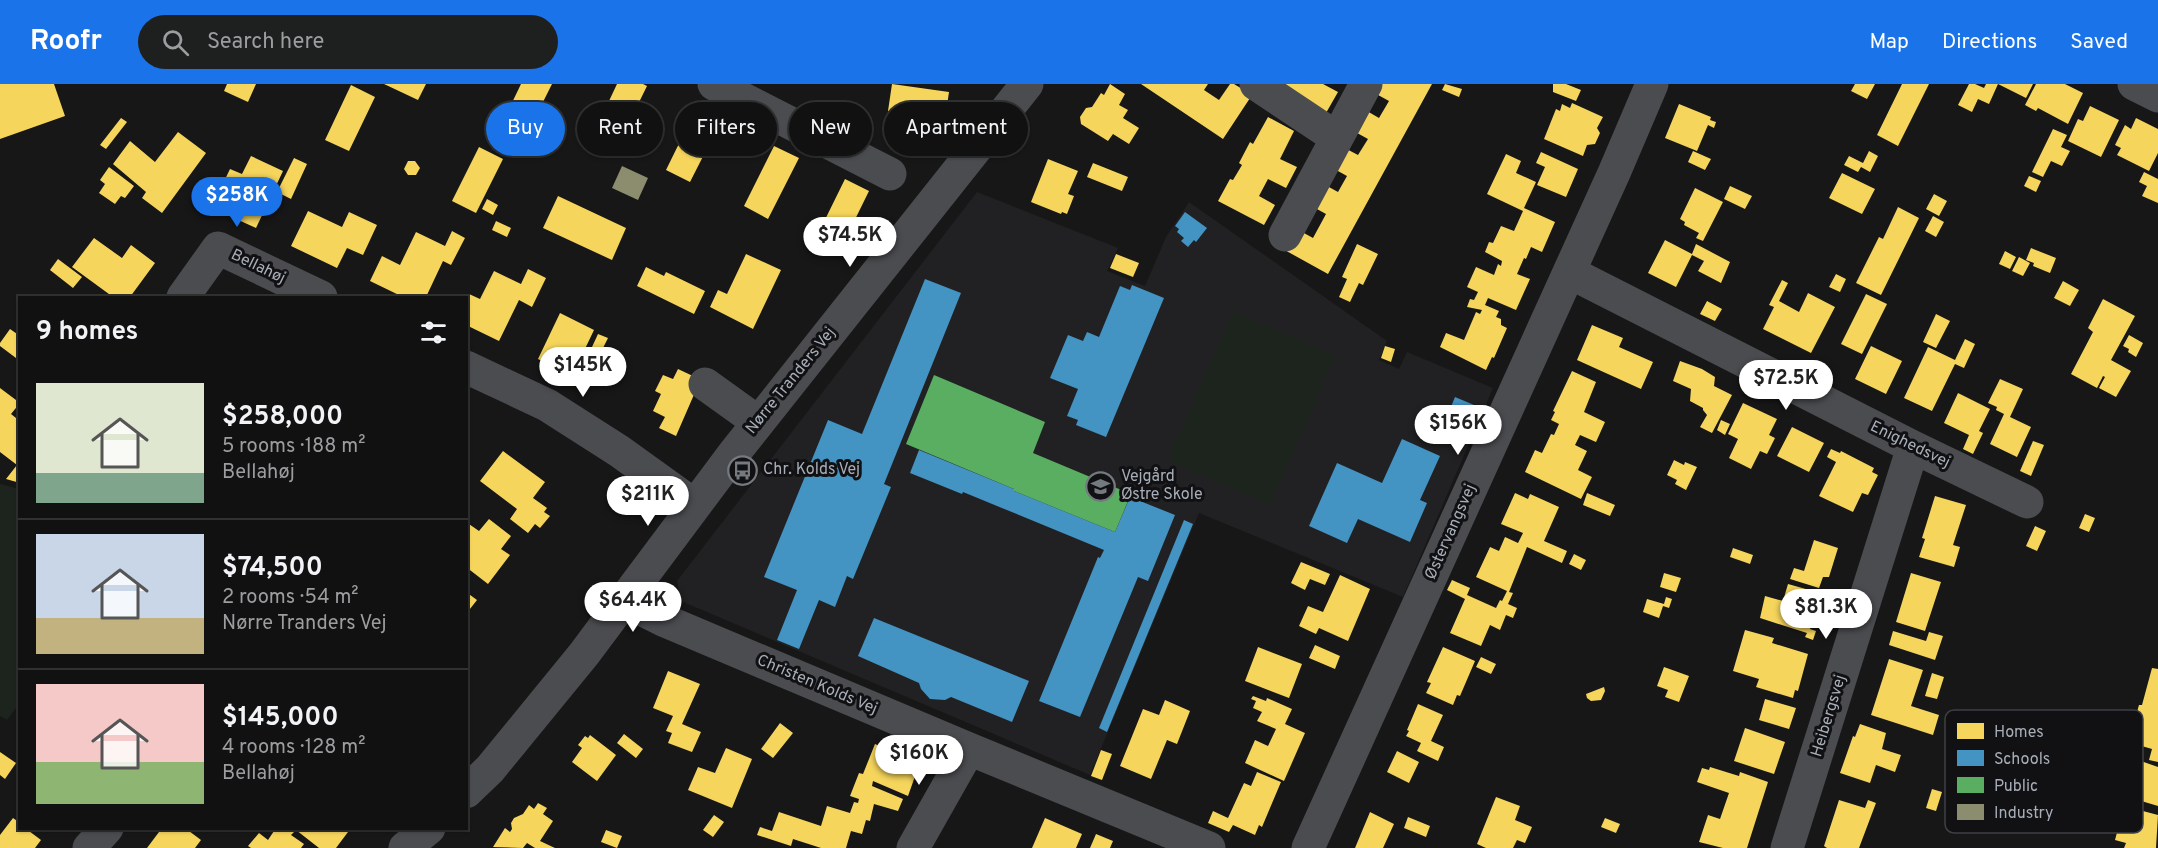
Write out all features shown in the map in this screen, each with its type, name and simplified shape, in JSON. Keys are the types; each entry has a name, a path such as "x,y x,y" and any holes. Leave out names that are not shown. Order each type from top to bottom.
{"street":[{"path":"714,84 890,174"},
{"name":"Nørre Tranders Vej","path":"468,790 497,760 625,601 694,505 1028,84"},
{"path":"1256,84 1337,138"},
{"path":"1285,235 1366,84"},
{"name":"Østervangsvej","path":"1308,848 1652,84"},
{"path":"2134,84 2158,96"},
{"name":"Bellahøj","path":"184,296 218,248 319,296"},
{"name":"Enighedsvej","path":"1569,272 1912,447 2027,502"},
{"path":"468,370 547,405 619,451 694,505"},
{"path":"705,384 758,423"},
{"name":"Heibergsvej","path":"1787,848 1912,447"},
{"name":"Christen Kolds Vej","path":"625,601 673,624 1209,848"},
{"path":"913,848 969,749"},
{"path":"89,848 104,830"},
{"path":"405,848 427,830"}],"shaded area":[{"name":"Vejgård Østre Skole","path":"977,192 1118,248 1107,271 1145,286 1166,237 1189,202 1387,341 1379,360 1399,369 1407,352 1493,388 1403,597 1199,513 1090,775 681,601 677,581"},
{"path":"1233,311 1335,356 1270,505 1168,460"},
{"path":"0,484 18,488 18,705 7,720 0,716"}],"building: Homes":[{"path":"0,84 54,84 65,116 0,139"},
{"path":"227,84 256,84 248,102 224,91"},
{"path":"384,84 426,84 418,100"},
{"path":"521,84 552,84 543,102 512,102"},
{"path":"617,84 647,86 639,102 609,102"},
{"path":"892,84 949,92 948,102 889,102"},
{"path":"1110,84 1125,94 1119,105 1128,110 1123,118 1139,128 1129,144 1113,134 1108,141 1081,124 1080,117 1086,108 1092,107 1101,93 1104,95"},
{"path":"1141,84 1208,84 1204,90 1219,100 1230,84 1234,84 1252,95 1223,139"},
{"path":"1282,84 1323,84 1338,92 1326,113"},
{"path":"1372,84 1432,84 1328,274 1281,248 1293,227 1313,238 1326,214 1306,203 1318,181 1338,192 1347,176 1327,165 1339,145 1358,155 1368,139 1348,128 1360,107 1379,118 1389,101 1369,90"},
{"path":"1445,84 1462,89 1459,97 1442,90"},
{"path":"1553,84 1566,84 1581,90 1576,101 1553,92"},
{"path":"1855,84 1875,84 1867,99 1851,91"},
{"path":"1902,84 1929,84 1898,146 1877,135"},
{"path":"1969,84 1984,88 1986,84 1998,84 1989,104 1978,99 1972,112 1958,105"},
{"path":"1998,84 2033,84 2026,98"},
{"path":"2036,84 2065,84 2083,93 2068,124 2038,108 2036,111 2025,105"},
{"path":"351,85 375,97 349,151 325,140"},
{"path":"1572,103 1603,117 1597,128 1600,133 1595,144 1587,145 1583,156 1544,139 1556,109 1560,111 1562,104 1570,108"},
{"path":"1679,104 1711,117 1710,120 1716,122 1714,128 1708,125 1697,151 1665,138"},
{"path":"2090,106 2119,120 2101,157 2068,141 2078,119 2083,121"},
{"path":"1268,117 1294,131 1280,159 1297,167 1286,188 1268,179 1259,196 1275,205 1264,225 1218,201 1230,179 1233,180 1242,165 1239,163 1250,142 1253,144"},
{"path":"121,118 127,122 106,149 100,145"},
{"path":"2136,118 2158,129 2158,153 2149,171 2117,155 2121,148 2115,145 2125,125 2131,129"},
{"path":"2053,129 2067,135 2061,147 2070,151 2062,166 2051,161 2043,177 2032,172"},
{"path":"178,132 206,153 162,213 142,198 146,192 113,164 130,141 155,162"},
{"path":"479,147 486,150 486,156 497,156 503,159 476,213 452,201"},
{"path":"777,147 789,153 789,156 799,158 768,219 744,206 769,156 777,156"},
{"path":"1693,151 1711,159 1705,170 1688,162"},
{"path":"1869,151 1878,156 1870,172 1861,167 1858,172 1844,165 1849,156 1863,163"},
{"path":"675,152 675,156 703,156 690,182 666,170"},
{"path":"1541,152 1578,169 1566,197 1537,185 1545,167 1536,163"},
{"path":"1506,154 1521,161 1516,173 1536,182 1524,208 1555,222 1542,252 1531,247 1526,259 1524,258 1517,274 1530,279 1516,310 1488,298 1485,305 1499,311 1496,317 1501,319 1501,325 1507,328 1486,370 1440,347 1446,333 1464,340 1476,312 1480,314 1482,310 1467,307 1470,299 1474,300 1478,292 1467,287 1476,267 1494,275 1498,264 1501,266 1502,261 1485,252 1489,242 1493,243 1501,226 1514,231 1523,211 1487,194"},
{"path":"251,156 283,171 256,228 223,213 229,201 217,196 230,169 242,174"},
{"path":"294,158 307,164 291,199 277,192"},
{"path":"1048,159 1078,171 1068,194 1074,196 1067,214 1062,212 1061,214 1031,202"},
{"path":"408,161 415,161 420,168 416,175 408,175 404,169"},
{"path":"1093,163 1128,177 1122,191 1087,177"},
{"path":"109,167 134,186 125,198 121,196 115,204 99,193 105,184 100,180"},
{"path":"2144,172 2158,179 2158,203 2142,196 2147,186 2139,182"},
{"path":"1842,173 1875,189 1862,214 1829,198"},
{"path":"2029,176 2041,181 2036,192 2024,186"},
{"path":"845,179 869,191 839,252 815,240"},
{"path":"1730,186 1752,196 1745,209 1724,199"},
{"path":"1695,188 1723,202 1703,241 1696,238 1699,233 1684,225 1685,222 1680,219"},
{"path":"1934,194 1947,201 1939,216 1926,209"},
{"path":"558,196 626,228 612,260 543,228"},
{"path":"487,199 498,205 493,215 482,209"},
{"path":"1898,207 1919,218 1881,295 1856,283 1879,237 1883,239"},
{"path":"308,211 342,227 349,212 377,225 363,255 347,248 337,268 291,246"},
{"path":"1933,216 1944,222 1936,237 1925,231"},
{"path":"496,221 511,228 507,237 492,230"},
{"path":"452,231 465,238 451,265 443,261 426,296 401,296 370,281 382,256 400,265 416,232 445,246"},
{"path":"94,238 122,258 131,245 155,263 131,296 112,296 72,267"},
{"path":"1665,240 1692,254 1696,244 1730,262 1721,283 1698,271 1704,261 1692,255 1676,287 1648,273"},
{"path":"1357,244 1378,254 1363,285 1359,283 1350,302 1339,297 1347,279 1342,277"},
{"path":"2031,248 2056,258 2050,273 2033,266 2034,263 2026,260"},
{"path":"2005,251 2016,257 2010,269 1999,264"},
{"path":"746,254 781,270 753,329 710,307 718,290 727,294"},
{"path":"1116,254 1139,263 1133,277 1110,268"},
{"path":"2019,257 2030,263 2023,276 2012,271"},
{"path":"58,259 82,277 73,288 50,270"},
{"path":"646,267 664,276 666,272 705,291 694,314 637,286"},
{"path":"528,269 546,278 532,307 519,300 499,341 468,326 468,296 469,294 480,299 494,271 521,284"},
{"path":"1836,274 1846,279 1840,292 1829,287"},
{"path":"1782,280 1788,283 1779,301 1799,312 1808,293 1835,307 1811,353 1763,329 1774,307 1769,305"},
{"path":"2063,281 2079,290 2070,306 2054,298"},
{"path":"1866,294 1887,304 1862,354 1841,344"},
{"path":"2103,299 2135,316 2111,360 2131,371 2116,397 2099,388 2105,377 2103,376 2097,388 2071,374 2093,332 2088,328"},
{"path":"1707,301 1722,309 1715,321 1700,314"},
{"path":"560,313 594,330 572,376 538,359"},
{"path":"1936,314 1950,321 1936,348 1923,342"},
{"path":"1592,325 1623,338 1619,347 1653,362 1641,389 1577,360"},
{"path":"10,329 18,335 18,360 0,346"},
{"path":"598,334 608,338 595,364 586,360"},
{"path":"2129,335 2143,343 2136,357 2123,346"},
{"path":"1965,339 1975,344 1964,368 1955,364 1932,411 1904,398 1928,347 1955,360"},
{"path":"1385,346 1395,349 1391,362 1381,358"},
{"path":"1871,346 1902,361 1886,394 1855,379"},
{"path":"1680,361 1702,369 1715,377 1714,386 1732,395 1712,433 1700,427 1707,415 1703,408 1690,401 1691,389 1673,381"},
{"path":"678,369 695,377 696,390 676,436 659,428 665,417 653,411 661,394 655,391 663,375 673,379"},
{"path":"1572,371 1596,382 1584,412 1605,422 1596,442 1580,435 1575,445 1587,451 1578,470 1592,477 1581,499 1525,472 1535,450 1542,453 1551,434 1554,435 1559,424 1551,420 1555,412 1553,411"},
{"path":"2000,379 2023,389 2010,417 2031,427 2017,457 1990,444 2004,414 1996,410 1997,407 1988,403"},
{"path":"0,388 18,402 18,405 11,414 18,418 18,482 6,479 17,465 0,452"},
{"path":"1958,393 1990,409 1979,431 1983,433 1973,454 1963,449 1969,435 1944,423"},
{"path":"1743,403 1777,419 1769,435 1775,438 1767,454 1760,451 1751,469 1729,458 1738,439 1728,434"},
{"path":"1721,420 1730,424 1725,435 1717,430"},
{"path":"1792,427 1824,443 1809,472 1777,456"},
{"path":"2033,441 2044,445 2031,476 2020,471"},
{"path":"1831,449 1840,453 1841,451 1874,468 1872,472 1878,475 1868,495 1862,493 1853,512 1819,496 1836,462 1827,457"},
{"path":"503,451 545,482 533,498 547,508 544,512 550,516 540,528 535,524 528,533 510,519 517,509 480,481"},
{"path":"1674,460 1684,465 1685,462 1697,467 1686,490 1675,484 1677,480 1667,475"},
{"path":"1515,493 1528,499 1530,494 1559,507 1544,541 1567,551 1562,563 1527,547 1509,592 1513,593 1508,604 1517,608 1513,618 1506,615 1500,630 1490,625 1481,646 1450,633 1465,599 1447,590 1452,580 1470,588 1467,595 1496,608 1500,600 1502,601 1507,591 1476,577 1490,547 1499,551 1505,537 1518,543 1523,533 1501,524"},
{"path":"1587,493 1615,505 1610,516 1583,505"},
{"path":"1935,496 1966,505 1953,545 1960,547 1954,567 1919,557 1925,539 1922,538"},
{"path":"2085,514 2095,518 2089,532 2079,528"},
{"path":"489,519 511,536 501,549 510,555 488,584 468,569 468,523 479,531"},
{"path":"2035,526 2046,531 2037,551 2026,546"},
{"path":"1814,540 1838,548 1829,577 1823,577 1819,588 1790,579 1794,568 1804,571"},
{"path":"1733,548 1753,555 1750,564 1730,557"},
{"path":"1574,554 1586,560 1581,570 1569,564"},
{"path":"1301,562 1330,574 1325,585 1310,579 1305,590 1291,583"},
{"path":"1664,573 1681,578 1676,592 1660,587"},
{"path":"1911,573 1941,582 1925,631 1896,622"},
{"path":"1340,575 1370,589 1348,641 1319,628 1316,634 1299,626 1308,606 1323,612"},
{"path":"1788,584 1820,593 1817,617 1813,616 1810,629 1816,631 1813,640 1805,637 1807,633 1760,618 1765,596 1783,601"},
{"path":"468,593 477,600 468,611"},
{"path":"1666,597 1672,599 1669,608 1663,606 1659,618 1643,612 1647,599 1664,604"},
{"path":"1745,630 1774,638 1772,643 1808,654 1798,691 1795,690 1793,698 1756,687 1759,679 1733,671"},
{"path":"1893,631 1926,641 1929,632 1943,636 1935,660 1889,645"},
{"path":"1315,645 1340,656 1335,669 1309,658"},
{"path":"1258,647 1302,664 1289,698 1245,681"},
{"path":"1443,647 1475,661 1460,696 1457,695 1453,705 1426,693 1431,683 1427,682"},
{"path":"1481,657 1496,664 1491,674 1476,667"},
{"path":"1889,659 1923,670 1911,706 1939,715 1933,735 1871,715"},
{"path":"1664,667 1689,676 1679,702 1665,697 1668,690 1657,686"},
{"path":"2152,668 2158,669 2158,762 2149,760 2152,749 2143,746 2143,710 2138,710 2139,705 2142,705"},
{"path":"668,671 700,684 682,724 701,732 692,752 668,743 672,733 666,731 673,716 653,708"},
{"path":"1932,673 1944,677 1937,699 1925,696"},
{"path":"1604,687 1605,691 1601,700 1591,701 1587,698 1586,694"},
{"path":"1253,696 1266,701 1267,698 1292,709 1285,724 1305,733 1284,781 1245,763 1255,740 1268,746 1276,729 1257,721 1262,712 1253,708 1256,701 1251,699"},
{"path":"1765,699 1796,708 1789,729 1759,720"},
{"path":"1165,700 1190,711 1177,744 1167,740 1151,779 1120,766 1143,709 1159,715"},
{"path":"1418,704 1443,715 1431,741 1444,747 1438,761 1417,751 1421,743 1406,736"},
{"path":"780,723 793,733 773,758 761,749"},
{"path":"1860,724 1886,733 1882,749 1901,755 1895,772 1876,765 1870,783 1840,773 1853,736 1855,737"},
{"path":"1745,728 1785,742 1774,774 1734,761"},
{"path":"624,734 643,749 636,758 617,743"},
{"path":"590,735 616,755 597,781 572,762 582,748 578,745 585,736 588,738"},
{"path":"875,744 898,754 901,745 923,754 908,796 873,781 872,786 903,799 898,811 874,804 870,821 866,820 862,834 851,831 846,848 821,848 793,839 791,846 757,835 760,827 772,831 779,812 821,826 827,806 850,813 854,802 858,803 859,799 850,796 859,773 863,774"},
{"path":"726,748 752,759 732,808 688,790 698,767 715,773"},
{"path":"1101,750 1112,754 1102,780 1091,776"},
{"path":"1397,751 1419,762 1409,783 1387,772"},
{"path":"0,752 16,763 5,779 0,775"},
{"path":"2143,762 2158,767 2158,806 2143,802"},
{"path":"1710,767 1739,776 1740,772 1768,782 1747,848 1723,848 1699,842 1708,815 1720,819 1729,793 1697,782 1702,768 1709,770"},
{"path":"1257,772 1281,782 1262,827 1259,825 1255,835 1233,825 1229,832 1208,823 1213,811 1228,818 1244,783 1251,786"},
{"path":"1932,789 1942,792 1936,811 1926,808"},
{"path":"1496,797 1520,806 1515,820 1532,827 1525,843 1517,840 1513,848 1486,848 1477,844"},
{"path":"1839,800 1865,808 1868,800 1876,803 1859,848 1827,848 1824,846"},
{"path":"538,803 547,808 543,814 553,821 540,841 555,848 535,848 527,843 523,848 493,847 505,828 510,832 514,818 523,814 529,805 534,809"},
{"path":"2143,811 2158,815 2156,848 2124,848 2126,843 2115,840 2117,833 2143,833"},
{"path":"1370,812 1394,824 1383,848 1355,848"},
{"path":"714,815 724,822 713,837 703,830"},
{"path":"1408,817 1430,826 1426,837 1404,828"},
{"path":"13,818 18,822 18,830 28,830 41,840 35,848 0,848 0,835"},
{"path":"1045,818 1082,834 1076,848 1032,848"},
{"path":"1605,818 1620,824 1616,833 1601,827"},
{"path":"160,830 188,830 201,840 195,848 147,848"},
{"path":"275,830 296,830 291,835 304,844 301,848 251,848 248,846 259,833 268,840"},
{"path":"296,830 350,830 336,848 319,848"},
{"path":"606,830 622,836 617,848 601,842"},
{"path":"1096,834 1113,841 1110,848 1090,848"}],"building: Schools":[{"path":"1185,212 1207,228 1196,242 1194,240 1188,247 1181,241 1184,238 1177,232 1179,229 1175,226"},
{"path":"925,279 961,293 884,484 891,487 853,579 847,576 835,607 819,600 799,649 777,640 797,590 764,577 828,420 862,434"},
{"path":"1132,285 1164,298 1106,437 1076,425 1078,420 1067,416 1078,389 1050,378 1068,335 1083,341 1087,332 1099,337 1120,286 1130,290"},
{"path":"1455,397 1474,405 1462,432 1444,424"},
{"path":"1402,439 1440,456 1420,500 1427,503 1410,542 1358,519 1347,543 1309,526 1337,463 1382,483"},
{"path":"919,450 1115,532 1130,497 1175,515 1148,581 1138,577 1080,717 1039,701 1098,557 1100,558 1104,550 963,492 962,494 910,473"},
{"path":"1184,520 1193,524 1107,732 1099,728"},
{"path":"874,618 1029,681 1012,722 951,697 945,700 930,699 919,683 858,656"}],"building: Public":[{"path":"934,375 1045,422 1033,453 1131,494 1115,532 906,444"}],"building: Industry":[{"path":"622,166 648,178 638,200 612,188"}],"place":[{"name":"Chr. Kolds Vej","path":"742,470"},
{"name":"Vejgård Østre Skole","path":"1100,486"}]}
